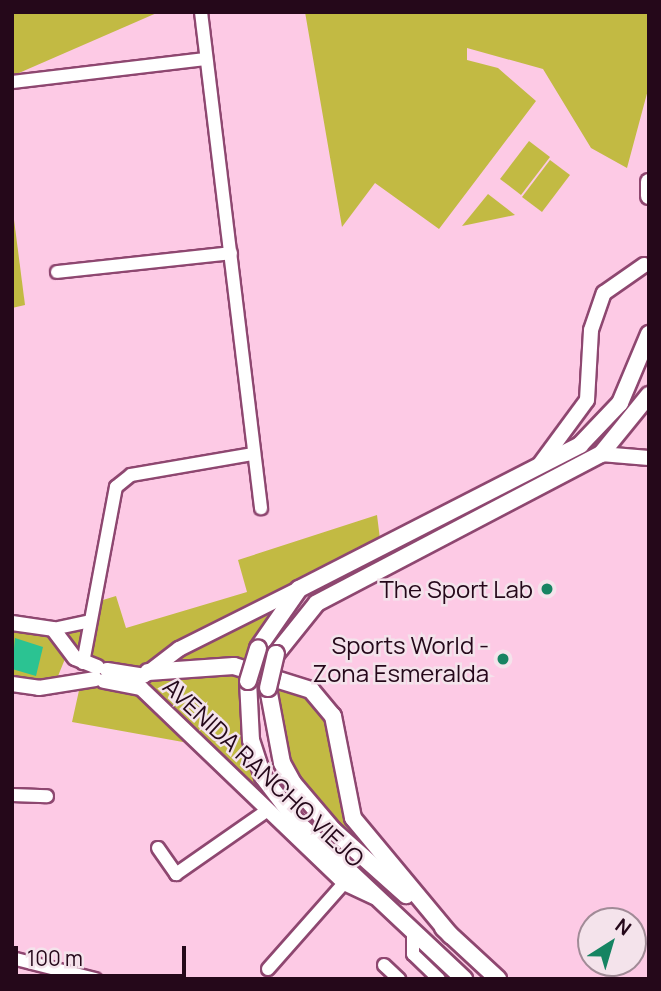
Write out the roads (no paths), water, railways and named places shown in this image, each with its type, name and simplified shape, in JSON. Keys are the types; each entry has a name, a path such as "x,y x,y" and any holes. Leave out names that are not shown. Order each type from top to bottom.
{"main road":[{"path":"649,182 649,195"},
{"path":"464,979 298,823 263,777 251,740 248,681 258,648 299,589 537,467 600,428 638,370 649,334"},
{"path":"498,979 333,830 293,783 282,763 268,688 276,654 317,603 601,454 649,395"},
{"path":"144,678 234,666 312,690 333,716 353,818 451,936"}],"street":[{"path":"201,12 261,508"},
{"path":"12,82 206,59"},
{"path":"57,272 230,253"},
{"path":"537,467 587,400 591,330 604,293 644,265"},
{"path":"97,672 90,621 121,480 253,454"},
{"path":"601,454 649,458"},
{"name":"AVENIDA RANCHO VIEJO","path":"12,684 39,688 97,672 123,678 144,678 178,649 299,589"},
{"path":"12,622 53,629 90,621"},
{"path":"53,629 68,649 97,672"},
{"path":"57,681 68,649"},
{"name":"AVENIDA RANCHO VIEJO","path":"144,678 265,811 344,883 375,897"},
{"path":"12,795 47,796"},
{"path":"158,848 176,874 265,811"},
{"path":"268,968 344,883"},
{"path":"413,932 413,954 439,979"},
{"path":"12,958 95,979"},
{"path":"384,965 399,979"}],"place":[{"name":"The Sport Lab","path":"547,589"},
{"name":"Sports World - Zona Esmeralda","path":"503,659"}]}
